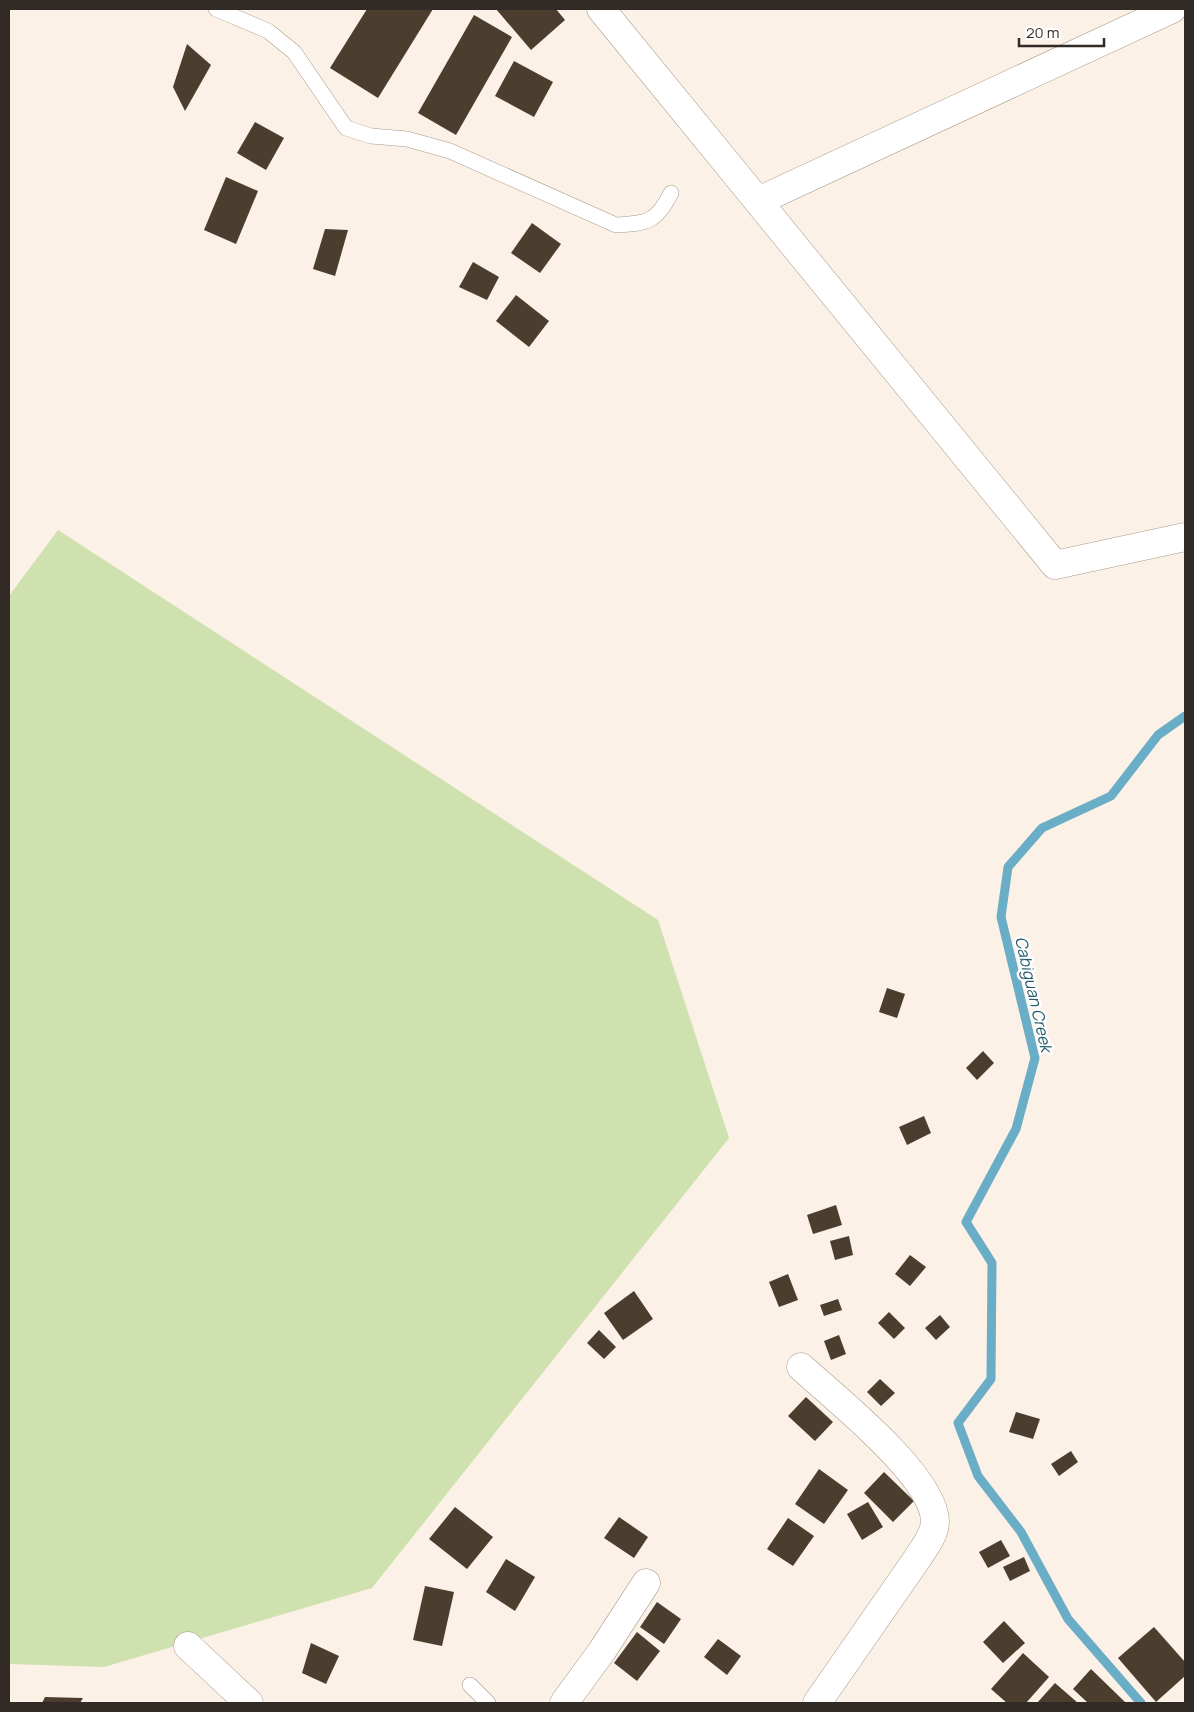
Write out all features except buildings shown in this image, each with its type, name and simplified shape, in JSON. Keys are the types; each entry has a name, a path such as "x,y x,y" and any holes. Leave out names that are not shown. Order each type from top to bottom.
{"street":[{"path":"601,9 1055,564 1185,537"},
{"path":"758,201 1172,9"},
{"path":"801,1367 883,1441 918,1482 931,1502 935,1522 930,1538 917,1559 817,1703"},
{"path":"564,1703 602,1651 646,1583"},
{"path":"188,1646 249,1703"}],"lane":[{"path":"216,9 268,31 294,52 346,128 371,136 407,139 450,151 616,225 643,224 662,211 671,194"},
{"path":"470,1685 488,1703"}],"green space":[{"path":"58,530 658,920 729,1138 372,1588 104,1667 9,1664 9,596"}],"waterway":[{"name":"Cabiguan Creek","path":"1141,1703 1068,1619 1021,1532 978,1476 958,1423 991,1379 992,1263 966,1222 1016,1129 1035,1058 1001,917 1008,867 1042,828 1111,796 1158,735 1185,716"}]}
